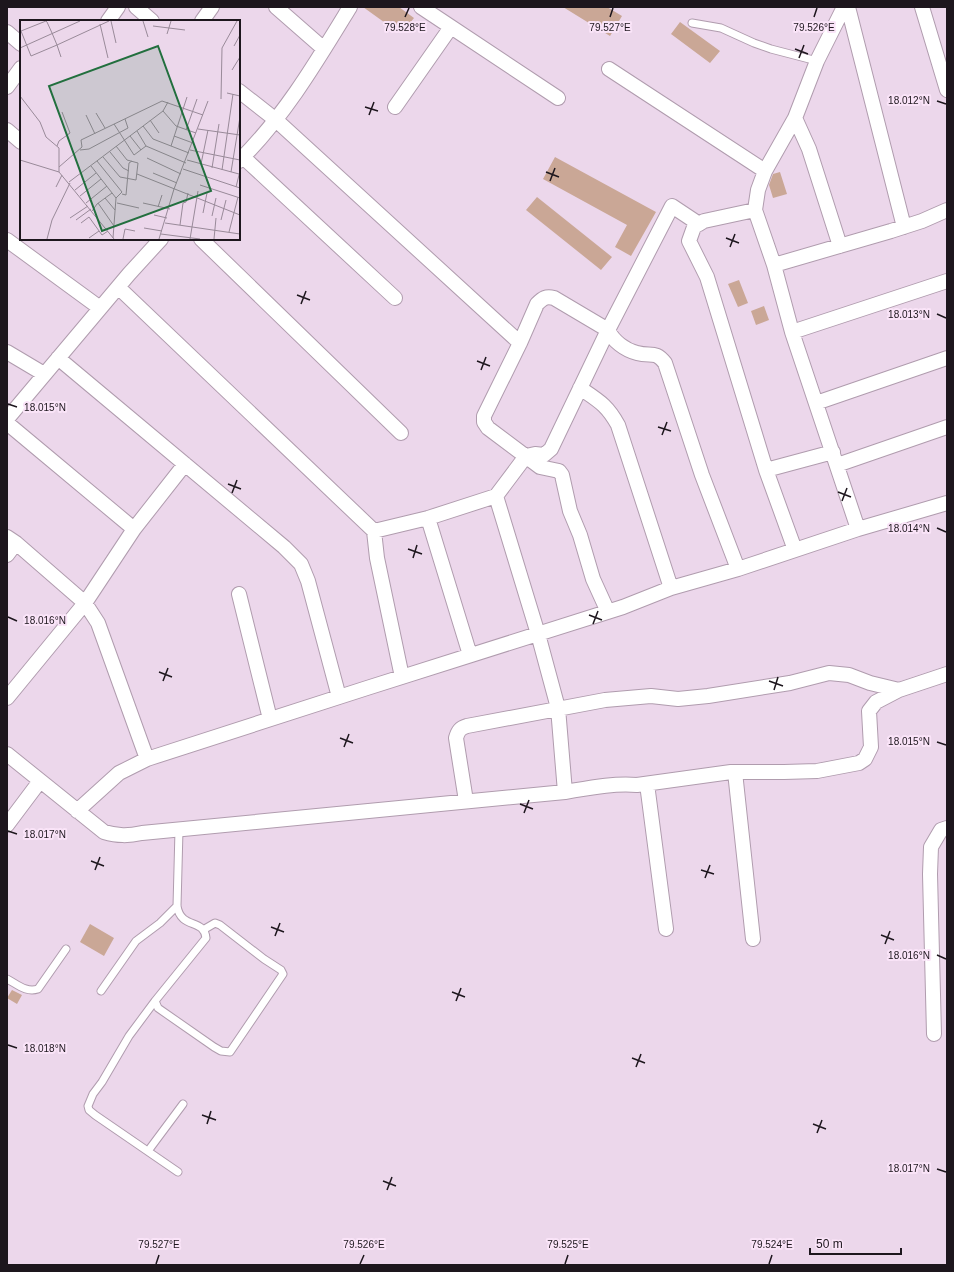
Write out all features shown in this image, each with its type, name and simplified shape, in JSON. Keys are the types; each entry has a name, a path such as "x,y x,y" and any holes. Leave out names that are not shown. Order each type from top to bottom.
{"street":[{"path":"109,20 118,7"},
{"path":"136,7 151,20"},
{"path":"203,20 212,7"},
{"path":"276,7 324,49"},
{"path":"350,7 324,49 276,120 241,159 395,298"},
{"path":"421,7 558,98"},
{"path":"844,7 817,61 795,118 765,171 758,190 755,210 774,265 792,332 858,529"},
{"path":"848,7 904,227"},
{"path":"922,7 947,90"},
{"path":"394,107 451,27"},
{"path":"7,32 20,43"},
{"path":"7,87 20,69"},
{"path":"609,69 765,171"},
{"path":"240,92 276,120 520,343"},
{"path":"795,118 809,149 840,246"},
{"path":"7,130 20,141"},
{"path":"374,531 428,518 496,496 526,456 535,454 544,455 551,449 608,330 672,206 699,224"},
{"path":"755,210 704,221 694,227 689,241 707,277 766,470 795,550"},
{"path":"774,265 904,227 947,210"},
{"path":"7,240 100,308"},
{"path":"202,240 401,433"},
{"path":"7,419 118,287 153,241"},
{"path":"792,332 947,281"},
{"path":"118,287 374,531 377,558 402,677"},
{"path":"608,612 593,579 580,535 570,512 562,475 559,471 540,467 488,428 484,422 484,416 520,343 537,304 546,297 554,298 608,330 611,337 616,342 635,353 645,355 654,354 660,357 665,363 702,475 738,569"},
{"path":"7,352 44,374"},
{"path":"58,358 284,547 301,564 308,581 339,697"},
{"path":"816,403 947,358"},
{"path":"580,388 604,405 612,414 618,425 671,588"},
{"path":"7,424 134,529"},
{"path":"766,470 835,458 947,427"},
{"path":"7,698 85,603 134,529 185,464"},
{"path":"496,496 538,634 558,708 565,792"},
{"path":"78,811 119,773 147,759 608,612 671,588 738,569 858,529 947,503"},
{"path":"428,518 470,655"},
{"path":"7,555 12,540 85,603 98,623 147,759"},
{"path":"239,594 270,719"},
{"path":"466,801 456,738 461,728 467,726 605,700 651,696 678,699 708,696 790,682 829,673 849,675 870,683 899,690"},
{"path":"7,754 104,832 115,836 126,836 142,833 565,792 616,785 637,786 698,776 736,772 817,771 859,763 865,759 871,747 869,712 876,702 899,690 947,674"},
{"path":"736,772 753,939"},
{"path":"7,825 40,781"},
{"path":"647,784 666,929"},
{"path":"934,1034 930,874 931,847 941,830 947,828"}],"lane":[{"path":"692,23 720,28 771,49 817,61"},
{"path":"178,1172 95,1115 89,1110 88,1106 93,1094 102,1082 128,1036 154,1001 206,938 203,930 182,918 178,913 179,830"},
{"path":"101,991 136,941 160,923 177,906"},
{"path":"154,1001 158,1008 214,1047 221,1051 230,1052 283,974 281,970 264,960 220,925 215,923 203,930"},
{"path":"7,978 26,990 32,991 38,989 66,949"},
{"path":"148,1151 183,1104"}],"building":[{"path":"363,7 399,7 414,18 406,28 400,23 395,30"},
{"path":"563,7 607,7 622,16 610,36"},
{"path":"680,22 720,51 710,63 671,34"},
{"path":"555,157 656,212 631,256 615,247 627,225 543,179"},
{"path":"780,172 787,194 773,198 769,185 773,174"},
{"path":"537,197 612,257 601,270 526,210"},
{"path":"739,280 748,303 738,307 728,284"},
{"path":"764,306 769,320 756,325 751,311"},
{"path":"90,924 114,938 104,956 80,942"},
{"path":"12,990 22,995 17,1004 7,998"}]}
